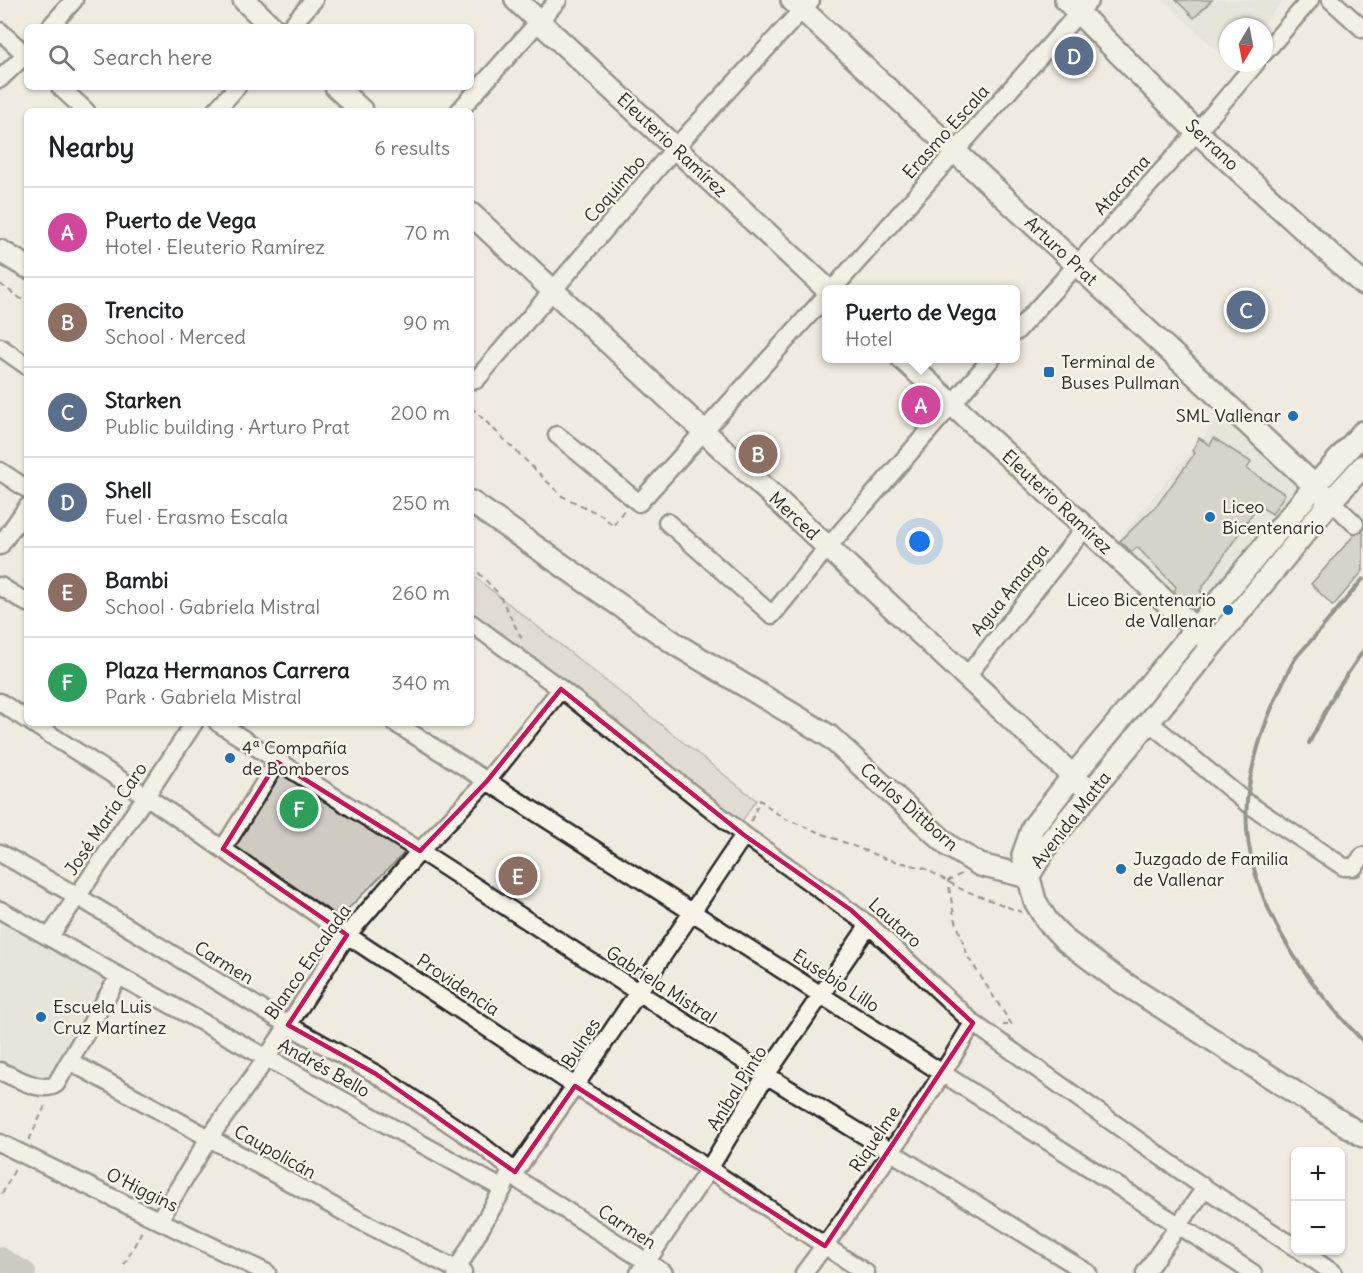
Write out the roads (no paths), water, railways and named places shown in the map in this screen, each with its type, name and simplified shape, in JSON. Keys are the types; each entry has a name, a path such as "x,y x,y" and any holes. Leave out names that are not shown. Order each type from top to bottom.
{"main road":[{"path":"244,0 269,24"},
{"name":"Eleuterio Ramírez","path":"516,0 825,285"},
{"name":"Arturo Prat","path":"802,3 955,151 1331,501"},
{"name":"Serrano","path":"1078,4 1197,132 1363,284"},
{"path":"339,90 359,108"},
{"name":"Merced","path":"474,217 1090,792"},
{"path":"0,251 24,265"},
{"name":"Eleuterio Ramírez","path":"907,363 1212,645"},
{"name":"Avenida Matta","path":"1028,877 1023,855 1032,827 1314,487 1363,432"},
{"name":"Avenida Matta","path":"1028,877 1048,843 1331,501 1363,466"},
{"name":"Carlos Dittborn","path":"474,504 676,645 829,736 949,846 980,865 1028,877"},
{"path":"1028,877 1035,901 1047,921 1065,940 1113,976 1363,1136"}],"street":[{"path":"53,24 74,0"},
{"path":"293,24 314,0"},
{"path":"462,108 558,0"},
{"path":"1273,43 1310,0"},
{"path":"1331,0 1363,29"},
{"name":"Coquimbo","path":"476,380 802,3"},
{"name":"Erasmo Escala","path":"834,285 955,151 1078,4"},
{"path":"0,31 24,51"},
{"path":"0,79 24,57"},
{"name":"Atacama","path":"1020,327 1248,72"},
{"path":"63,90 83,108"},
{"path":"218,108 234,90"},
{"path":"557,435 635,501 705,432 822,300"},
{"path":"0,347 24,364"},
{"path":"667,522 772,615 988,363"},
{"path":"0,471 24,487"},
{"path":"1331,501 1355,524"},
{"path":"0,546 24,511"},
{"name":"Agua Amarga","path":"966,677 1085,528"},
{"path":"0,586 24,601"},
{"name":"Lautaro","path":"474,625 561,689 744,836 870,925 973,1023 1205,1188 1291,1245"},
{"name":"Blanco Encalada","path":"154,1218 266,1059 347,935 420,850 487,781 561,689"},
{"path":"0,702 24,718"},
{"path":"1149,722 1247,803 1344,867 1360,864"},
{"name":"Providencia","path":"37,726 146,796 347,935 575,1086 709,1169 866,1273"},
{"name":"José María Caro","path":"50,936 192,726"},
{"name":"Gabriela Mistral","path":"223,726 420,850 766,1076 1088,1273"},
{"name":"Eusebio Lillo","path":"400,726 692,914 822,994 942,1074 1253,1273"},
{"path":"223,849 277,762"},
{"name":"Bulnes","path":"458,1272 509,1178 575,1086 744,836"},
{"name":"Carmen","path":"0,853 77,896 288,1024 376,1074 480,1144 509,1178 642,1267 664,1273"},
{"name":"Andrés Bello","path":"0,910 266,1059 509,1178"},
{"name":"Aníbal Pinto","path":"642,1267 709,1169 766,1076 870,925"},
{"path":"0,1071 41,1088 51,1088 71,1062 119,976"},
{"name":"Riquelme","path":"804,1273 890,1152 973,1023"},
{"name":"Caupolicán","path":"71,1062 458,1272"},
{"name":"O'Higgins","path":"0,1143 267,1273"},
{"path":"1145,1273 1205,1188"},
{"path":"1306,1255 1333,1273"}],"waterway":[{"path":"0,1259 24,1273"}],"railway":[{"path":"1363,579 1297,656 1287,673 1261,737 1252,769 1247,801 1248,835 1254,868 1265,900 1280,932 1298,962 1319,990 1363,1041"},
{"path":"1309,743 1336,691 1363,651"}],"place":[{"name":"Shell","path":"1074,56"},
{"name":"Starken","path":"1246,310"},
{"name":"Terminal de Buses Pullman","path":"1049,372"},
{"name":"Puerto de Vega","path":"921,405"},
{"name":"SML Vallenar","path":"1293,416"},
{"name":"Trencito","path":"758,454"},
{"name":"Liceo Bicentenario","path":"1210,517"},
{"name":"Liceo Bicentenario de Vallenar","path":"1228,610"},
{"name":"4ª Compañía de Bomberos","path":"230,758"},
{"name":"Plaza Hermanos Carrera","path":"299,809"},
{"name":"Juzgado de Familia de Vallenar","path":"1121,869"},
{"name":"Bambi","path":"518,876"},
{"name":"Escuela Luis Cruz Martínez","path":"41,1017"}]}
